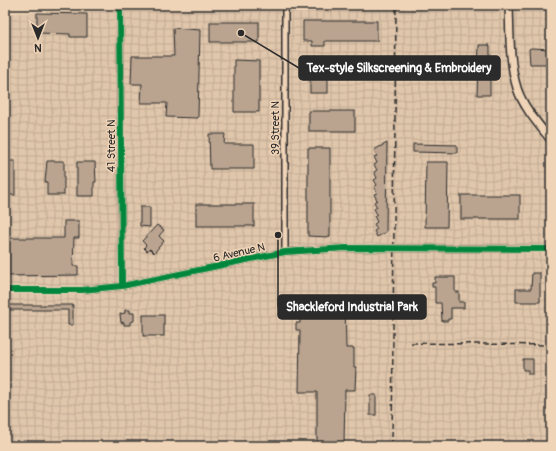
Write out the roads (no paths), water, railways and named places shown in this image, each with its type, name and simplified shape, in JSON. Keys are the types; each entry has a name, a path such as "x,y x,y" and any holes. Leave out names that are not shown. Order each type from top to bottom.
{"street":[{"name":"41 Street N","path":"120,5 122,286"},
{"name":"39 Street N","path":"285,5 285,252"},
{"path":"509,5 512,61 518,90 531,113 551,140"},
{"name":"6 Avenue N","path":"5,290 82,290 122,286 285,252 354,248 551,249"}],"railway":[{"path":"392,446 396,5"},
{"path":"411,343 551,345"}],"place":[{"name":"Tex-style Silkscreening & Embroidery","path":"241,33"},
{"name":"Shackleford Industrial Park","path":"278,235"}]}
